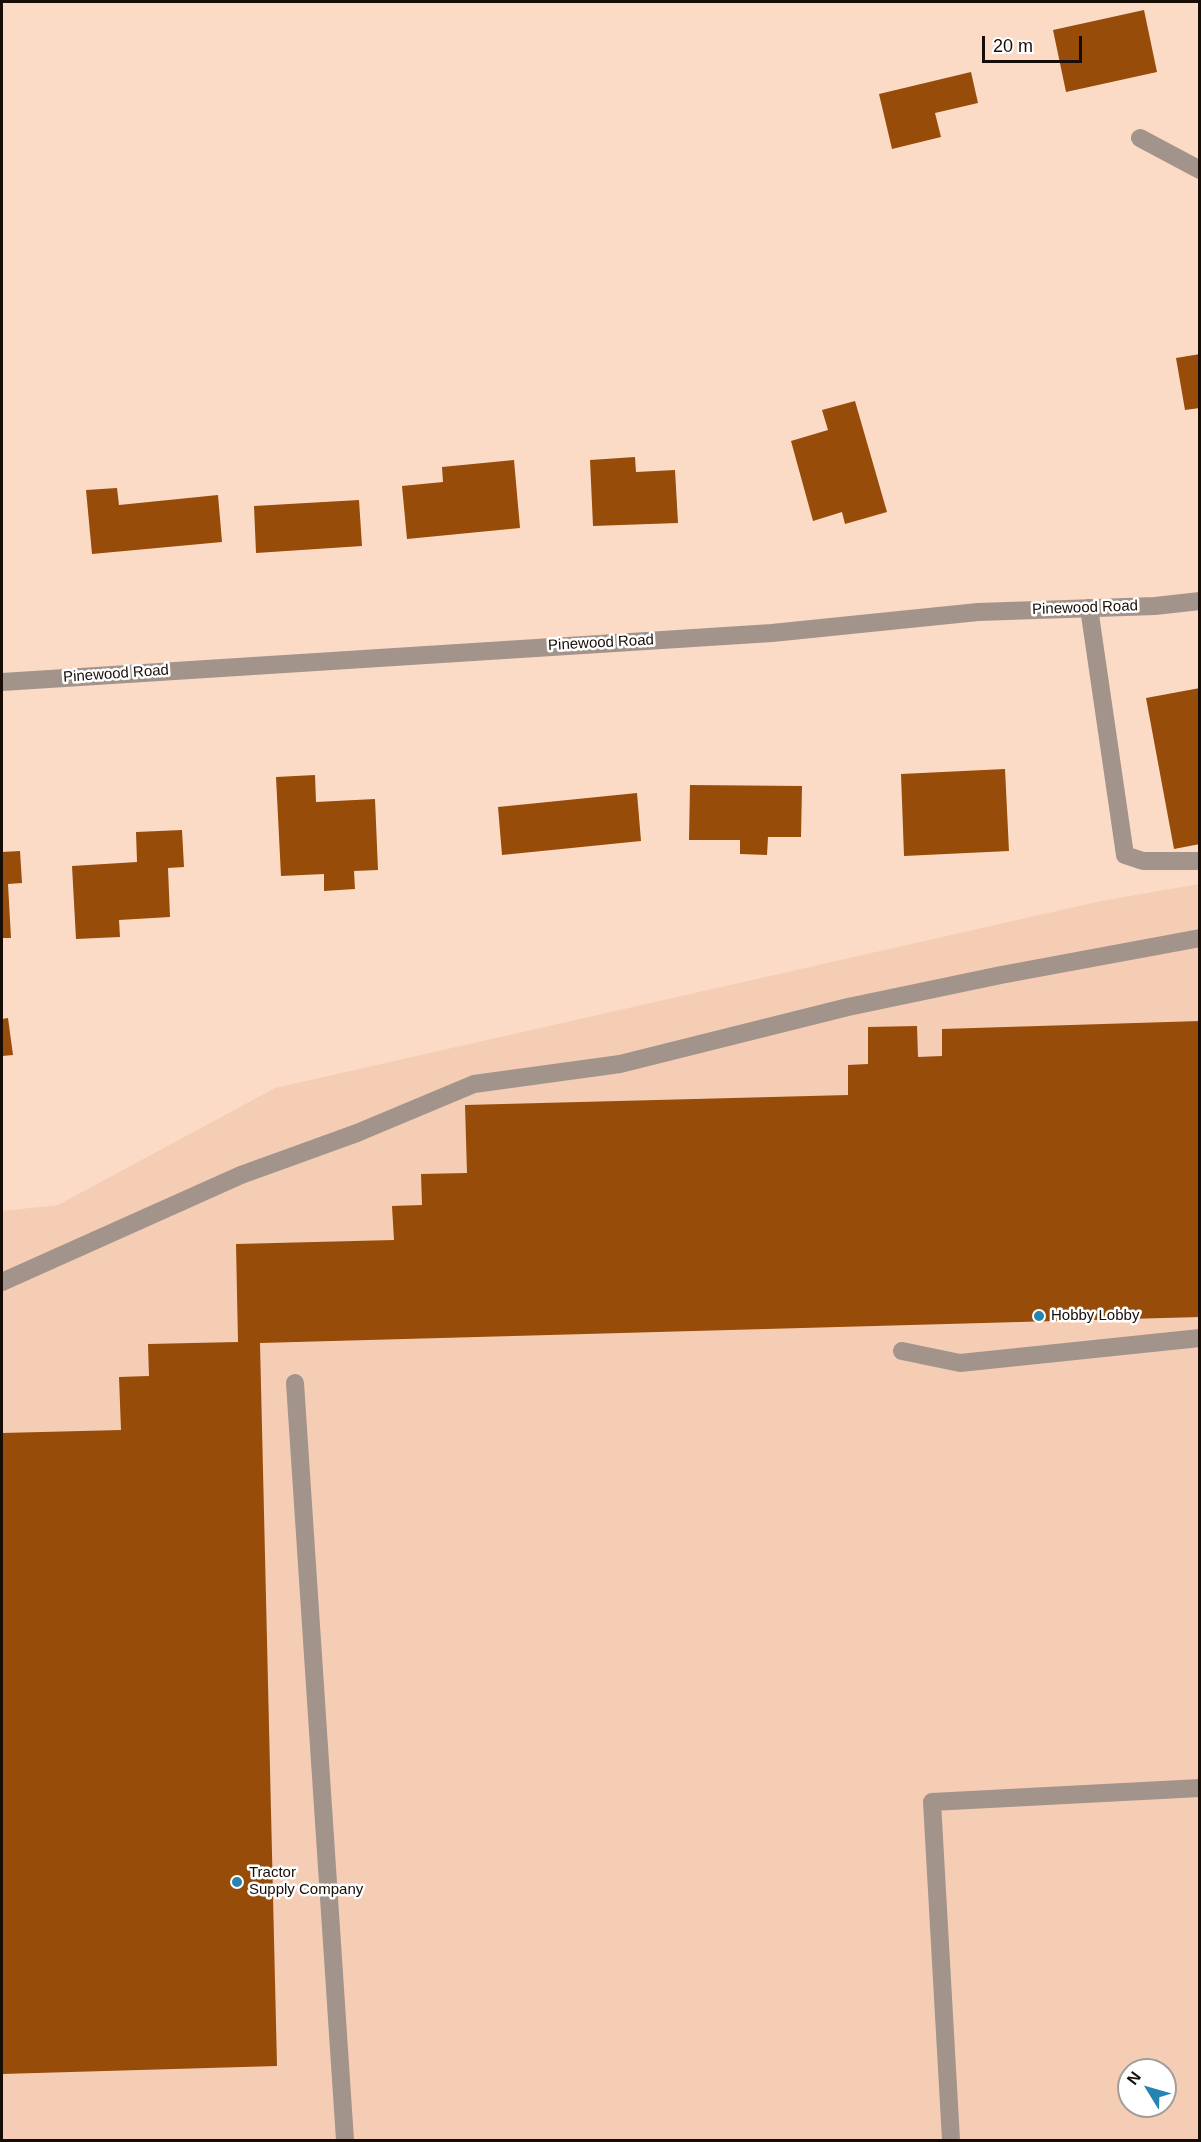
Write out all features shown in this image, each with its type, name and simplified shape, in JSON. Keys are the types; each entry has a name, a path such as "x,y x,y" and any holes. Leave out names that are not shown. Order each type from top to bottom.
{"street":[{"path":"1140,138 1200,170"},
{"name":"Pinewood Road","path":"2,682 772,633 978,612 1200,601"},
{"path":"1089,608 1125,855 1143,861 1200,861"},
{"path":"2,1282 242,1175 357,1133 474,1084 620,1064 859,1004 1200,938"},
{"path":"902,1351 960,1363 1200,1338"},
{"path":"295,1383 345,2140"},
{"path":"951,2140 932,1802 1200,1788"}],"shaded area":[{"path":"1199,884 1199,2140 2,2140 2,1211 58,1205 275,1088 1101,901"}],"building":[{"path":"1144,10 1157,72 1066,92 1053,30"},
{"path":"971,72 978,103 935,113 941,137 892,149 879,94"},
{"path":"1200,354 1200,408 1185,410 1176,358"},
{"path":"855,401 887,512 845,524 842,512 813,521 791,441 828,430 822,410"},
{"path":"635,457 636,472 675,470 678,523 593,526 590,460"},
{"path":"514,460 520,528 407,539 402,486 443,482 442,467"},
{"path":"117,488 119,505 218,495 222,542 92,554 86,490"},
{"path":"359,500 362,546 256,553 254,506"},
{"path":"1200,688 1200,844 1174,849 1146,698"},
{"path":"1005,769 1009,851 904,856 901,774"},
{"path":"315,775 316,802 375,799 378,870 354,871 355,889 324,891 324,874 281,876 276,777"},
{"path":"690,785 802,786 801,837 768,837 767,855 740,854 740,840 689,840"},
{"path":"637,793 641,841 502,855 498,807"},
{"path":"182,830 184,867 168,868 170,917 119,920 120,937 76,939 72,866 137,862 136,832"},
{"path":"20,851 22,883 8,884 11,938 2,938 2,852"},
{"path":"8,1018 13,1055 2,1056 2,1019"},
{"path":"1200,1021 1200,1317 260,1343 277,2066 2,2074 2,1433 121,1430 119,1377 149,1376 148,1344 238,1342 236,1244 394,1240 392,1206 422,1205 421,1174 467,1173 465,1105 848,1095 848,1065 868,1064 868,1027 917,1026 918,1057 942,1056 942,1029"}],"place":[{"name":"Hobby Lobby","path":"1039,1316"},
{"name":"Tractor Supply Company","path":"237,1882"}]}
